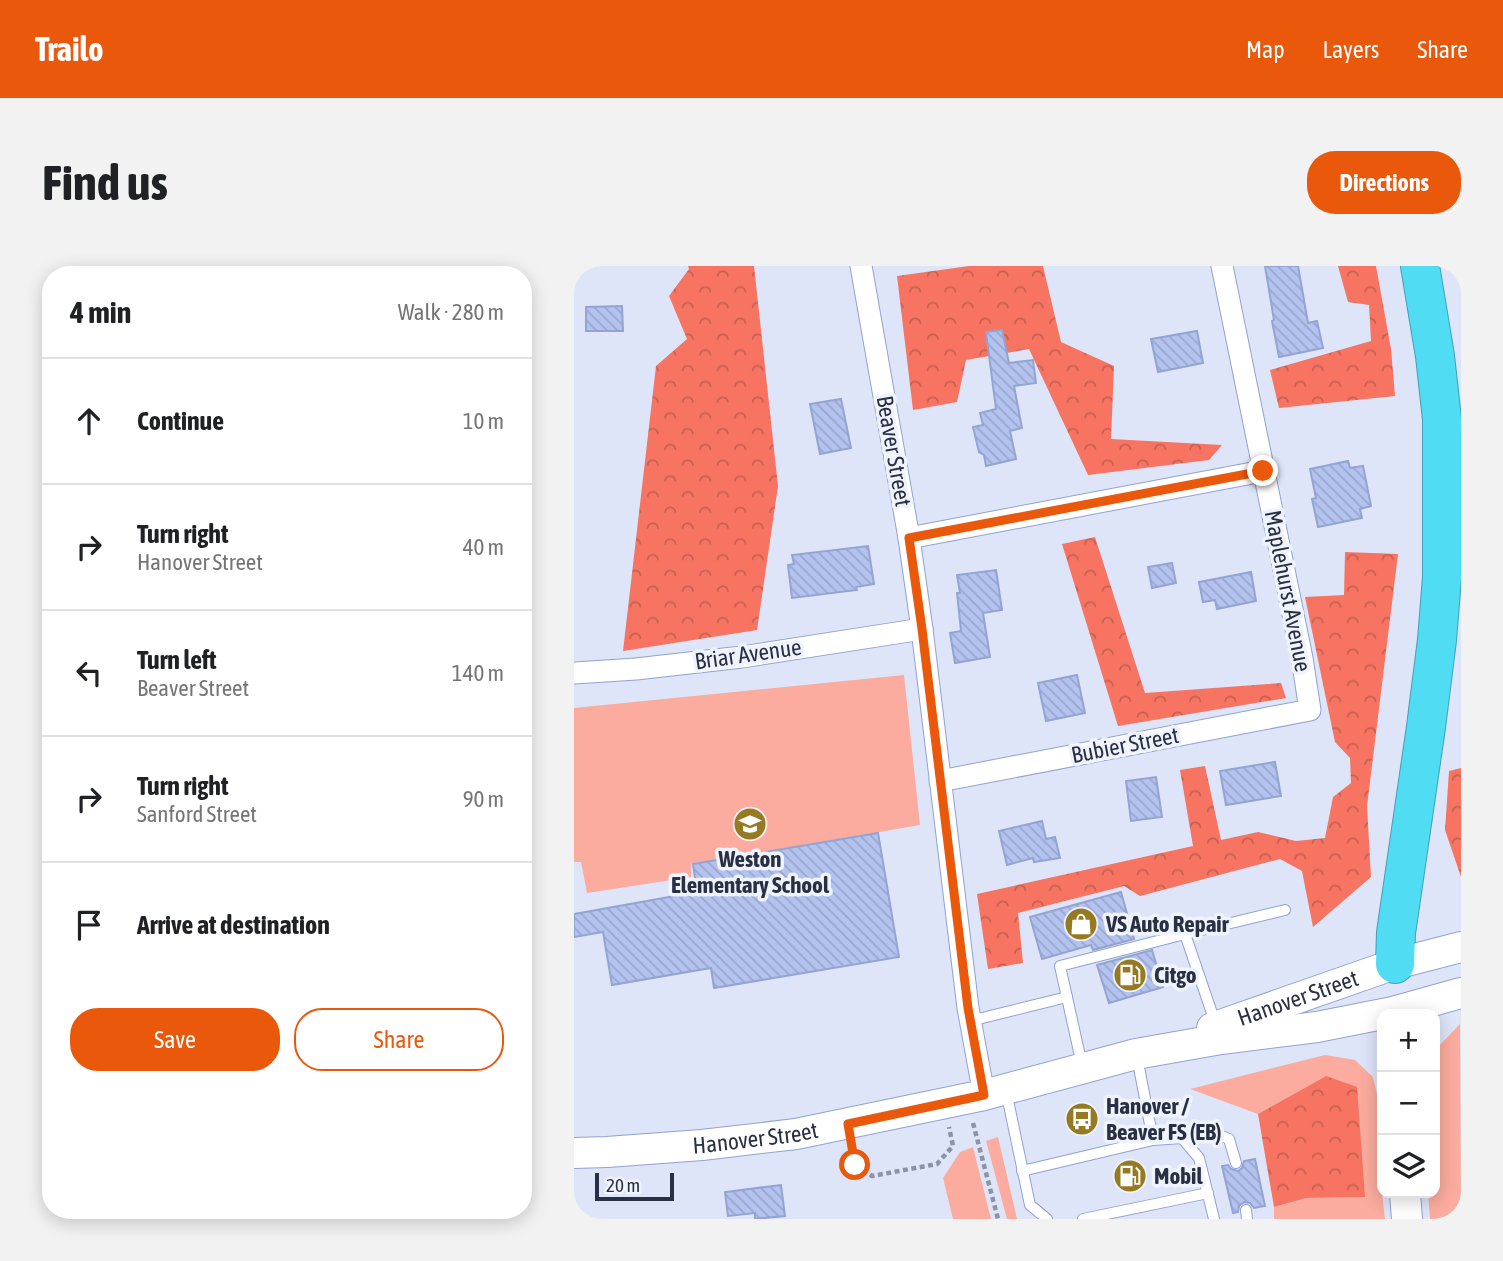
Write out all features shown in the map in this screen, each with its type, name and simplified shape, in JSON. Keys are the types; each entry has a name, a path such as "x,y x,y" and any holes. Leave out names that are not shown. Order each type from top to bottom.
{"highway":[{"path":"1395,964 1396,933 1430,702 1442,577 1442,419 1420,266"}],"main road":[{"name":"Hanover Street","path":"574,1153 702,1145 796,1134 975,1096 1219,1033 1395,964 1461,947"},
{"path":"1393,1009 1395,964"},
{"name":"Hanover Street","path":"1407,1009 1461,993"},
{"name":"Hanover Street","path":"1219,1033 1317,1027 1377,1016"},
{"path":"1405,1198 1406,1219"}],"street":[{"name":"Beaver Street","path":"861,266 909,538 922,629 970,1021 975,1096"},
{"name":"Maplehurst Avenue","path":"1222,266 1303,658 1310,709"},
{"path":"909,538 1263,471"},
{"name":"Briar Avenue","path":"574,673 742,657 922,629"},
{"name":"Bubier Street","path":"940,781 1310,709"}],"lane":[{"path":"1083,1068 1060,965 1285,910"},
{"path":"1185,934 1219,1033"},
{"path":"970,1021 1067,997"},
{"path":"1136,1054 1153,1140"},
{"path":"975,1096 1022,1171 1030,1206 1042,1218"},
{"path":"1022,1171 1153,1140 1219,1135 1229,1139 1236,1163"},
{"path":"1182,1138 1199,1158 1214,1219"},
{"path":"1083,1219 1208,1193"}],"path":[{"path":"848,1124 855,1165 872,1176 937,1164 953,1146 975,1096"},
{"path":"975,1096 998,1219"}],"shaded area":[{"path":"904,675 920,825 691,864 691,877 587,893 581,862 574,862 574,708"},
{"path":"1460,1024 1461,1219 1430,1219 1428,1198 1440,1198 1440,1045"},
{"path":"1325,1055 1355,1060 1373,1077 1377,1094 1377,1198 1383,1198 1385,1219 1274,1219 1274,1207 1306,1198 1365,1197 1326,1076 1258,1114 1190,1089"},
{"path":"998,1137 1017,1219 1007,1219 986,1141"},
{"path":"973,1147 991,1219 953,1219 943,1178 960,1152"}],"green space":[{"path":"688,266 754,266 778,486 757,630 623,651 656,366 687,339 669,296 689,269"},
{"path":"969,266 1043,266 1061,342 1114,366 1111,439 1222,445 1209,460 1088,475 1029,349 966,360 957,402 913,410 897,276"},
{"path":"1338,266 1376,266 1391,349 1395,396 1279,408 1270,370 1371,341 1369,305 1348,302"},
{"path":"1095,537 1145,693 1281,683 1286,698 1118,726 1062,544"},
{"path":"1345,552 1398,554 1367,806 1371,877 1313,927 1302,871 1280,859 1140,896 1124,886 1018,913 1023,963 988,969 977,894 1193,846 1180,770 1205,766 1221,840 1258,832 1296,841 1325,838 1333,797 1351,783 1350,758 1335,742 1305,597 1344,595"},
{"path":"1461,768 1461,877 1445,830 1449,771"},
{"path":"1326,1076 1357,1087 1365,1197 1306,1198 1274,1207 1258,1114"}],"building":[{"path":"1265,266 1298,266 1308,323 1317,321 1323,348 1279,357"},
{"path":"622,306 623,331 586,331 586,307"},
{"path":"1002,330 1009,363 1033,360 1036,383 1014,386 1022,428 1010,431 1016,459 986,466 984,455 979,452 973,427 983,425 980,413 996,409 986,332"},
{"path":"1197,331 1203,363 1158,372 1151,339"},
{"path":"841,399 851,448 820,454 810,404"},
{"path":"1348,461 1350,468 1363,466 1371,506 1360,509 1362,518 1318,527 1312,499 1316,498 1310,469"},
{"path":"868,546 874,584 856,587 857,590 792,598 788,565 794,564 792,555"},
{"path":"1172,563 1176,583 1152,588 1148,567"},
{"path":"996,570 1002,610 983,613 990,657 955,663 950,633 961,631 957,575"},
{"path":"1251,572 1256,601 1217,609 1215,600 1203,602 1199,582"},
{"path":"1077,675 1085,713 1046,721 1038,683"},
{"path":"1275,762 1281,796 1226,805 1220,771"},
{"path":"1156,777 1162,817 1131,821 1126,781"},
{"path":"1042,821 1046,839 1055,837 1060,858 1034,862 1033,858 1007,865 999,831"},
{"path":"878,833 899,957 714,988 711,968 612,985 603,932 574,937 574,914 697,892 693,864"},
{"name":"VS Auto Repair","path":"1121,892 1134,939 1093,950 1091,945 1042,959 1030,917"},
{"name":"Citgo","path":"1152,950 1163,987 1109,1003 1097,965"},
{"path":"1255,1159 1265,1206 1254,1208 1250,1203 1244,1202 1239,1206 1238,1212 1233,1213 1222,1166 1228,1165 1238,1171 1244,1161"},
{"path":"781,1185 785,1216 755,1219 755,1213 728,1216 725,1192"}],"place":[{"name":"Weston Elementary School","path":"750,824"},
{"name":"VS Auto Repair","path":"1081,924"},
{"name":"Citgo","path":"1130,975"},
{"name":"Hanover / Beaver FS (EB)","path":"1082,1119"},
{"name":"Mobil","path":"1130,1176"}],"route":[{"path":"855,1165 848,1124 984,1095 968,1008 909,538 1263,471"}]}
